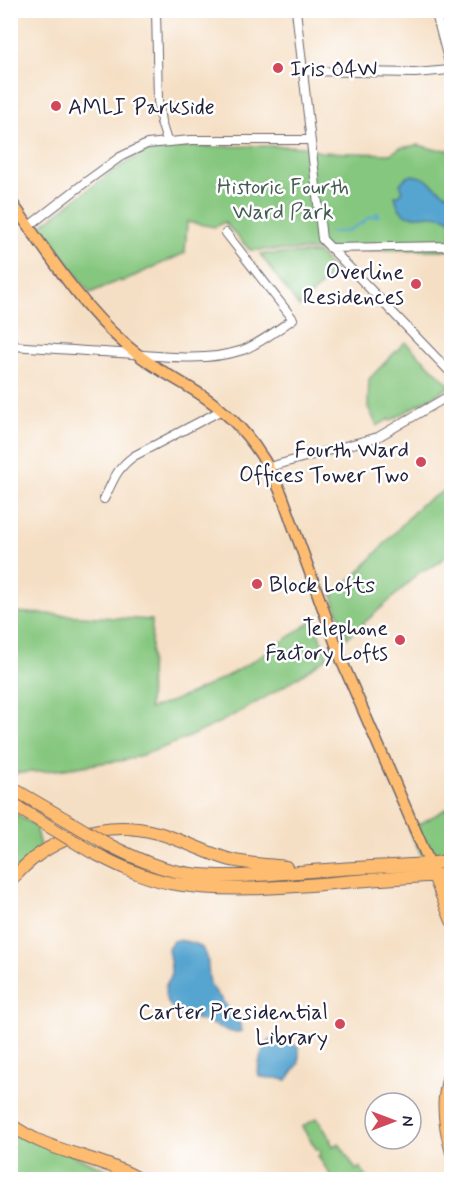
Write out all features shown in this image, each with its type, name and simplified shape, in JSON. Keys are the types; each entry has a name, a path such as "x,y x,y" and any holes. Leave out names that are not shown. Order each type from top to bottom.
{"highway":[{"path":"12,788 88,834 145,862 191,874 432,870 452,874"},
{"path":"10,803 117,865 168,882 210,888 272,888 432,870 452,860"},
{"path":"10,882 30,861 54,845 95,830 115,828 141,829 159,833 234,860 311,871"},
{"path":"432,870 452,921"},
{"path":"452,1064 445,1097 444,1115 452,1153"},
{"path":"10,1124 45,1144 104,1163 141,1179"}],"main road":[{"path":"10,200 75,291 98,319 153,366 222,410 252,440 269,467 282,495 343,664 432,870"}],"street":[{"path":"156,10 158,101 167,141"},
{"path":"296,10 321,236 452,374"},
{"path":"303,71 451,72 435,10"},
{"path":"29,226 120,157 147,144 191,140 310,140"},
{"path":"10,346 139,355 203,356 230,353 256,344 293,319 226,233"},
{"path":"330,248 452,246"},
{"path":"269,467 378,437 452,394"},
{"path":"104,499 123,464 222,410"}],"green space":[{"name":"Historic Fourth Ward Park","path":"418,145 451,150 451,250 250,250 224,222 215,227 187,222 185,253 121,282 120,280 90,293 41,226 112,171 143,153 176,147 283,146 306,147 320,152 390,154 400,148"},
{"path":"318,253 335,272 299,307 260,254"},
{"path":"405,342 451,386 377,426 368,407 369,379"},
{"path":"451,487 451,551 437,564 418,573 347,638 332,595 358,573 421,504"},
{"path":"10,612 152,620 149,709 193,693 235,672 313,620 328,657 258,702 185,739 159,749 121,761 56,770 11,773"},
{"path":"451,806 451,913 409,830"},
{"path":"11,811 35,826 41,850 11,878"},
{"path":"317,1118 333,1146 339,1143 356,1170 360,1167 368,1179 333,1179 318,1156 321,1153 319,1149 317,1150 302,1127"},
{"path":"10,1129 130,1179 11,1179"}],"water":[{"path":"413,175 424,178 451,196 451,220 437,215 408,216 400,210 395,196 403,191 400,184 405,178"},
{"path":"173,941 194,943 206,953 211,986 239,1022 242,1031 230,1031 186,1016 169,1005 165,994 166,985 171,977 168,948"},
{"path":"271,1039 293,1044 299,1048 299,1063 287,1080 259,1076 258,1067 261,1056"}],"waterway":[{"path":"330,232 347,231 369,217 379,216 377,214"}],"place":[{"name":"Iris O4W","path":"278,68"},
{"name":"AMLI Parkside","path":"56,106"},
{"name":"Overline Residences","path":"416,284"},
{"name":"Fourth Ward Offices Tower Two","path":"421,462"},
{"name":"Block Lofts","path":"257,584"},
{"name":"Telephone Factory Lofts","path":"400,640"},
{"name":"Carter Presidential Library","path":"340,1024"}]}
